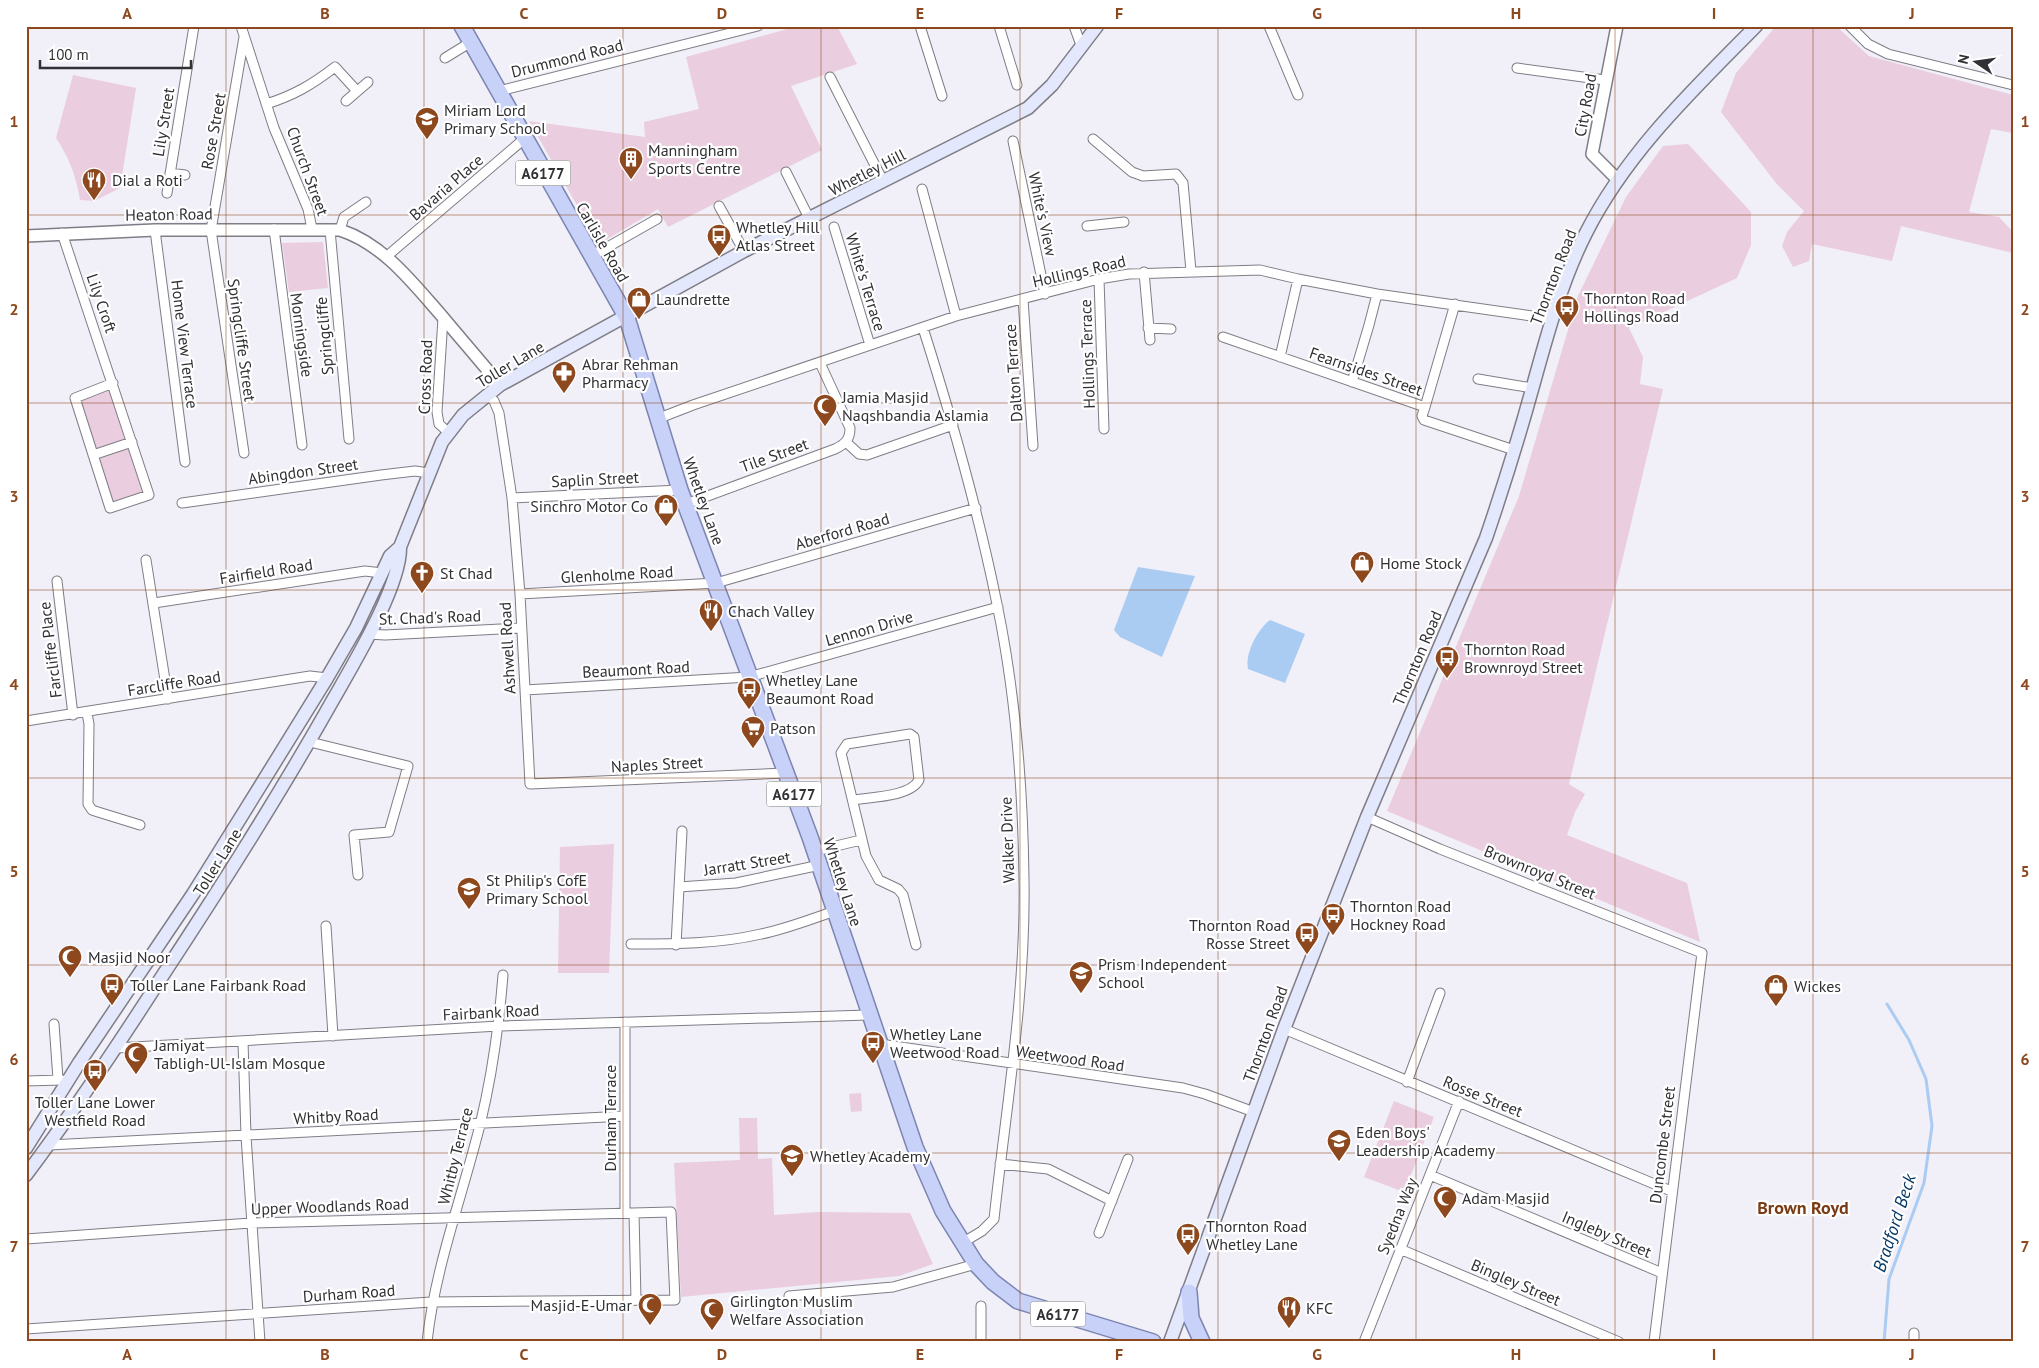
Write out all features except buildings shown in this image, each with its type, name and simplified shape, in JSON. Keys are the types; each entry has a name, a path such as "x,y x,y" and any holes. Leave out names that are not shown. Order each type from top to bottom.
{"main road":[{"name":"Carlisle Road","path":"462,26 524,139 627,318"},
{"name":"Whetley Hill","path":"627,318 744,251 810,220 1028,108 1052,85 1097,26"},
{"name":"Thornton Road","path":"1170,1342 1284,1029 1368,817 1486,538 1553,320 1586,234 1618,180 1669,114 1756,26"},
{"name":"Toller Lane","path":"26,1148 62,1080 96,1038 154,954 328,678 388,575 400,561 400,547 439,448 448,432 463,415 500,385 627,318"},
{"name":"Whetley Lane","path":"627,318 657,419 683,497 818,858 868,1014 915,1147 943,1211 976,1264 993,1282 1018,1301 1153,1342"},
{"name":"Toller Lane","path":"26,1175 116,1048 210,904 310,742 369,634 388,575"},
{"path":"356,628 369,634"},
{"path":"328,678 345,680"},
{"path":"193,894 210,904"},
{"path":"154,954 171,964"},
{"path":"96,1038 116,1048"},
{"path":"34,1136 49,1145"},
{"path":"1189,1292 1192,1318 1202,1342"}],"street":[{"name":"Lily Street","path":"167,193 194,26"},
{"name":"Church Street","path":"241,26 266,104 308,209 312,229 335,230 357,236 386,257 443,318 500,385"},
{"name":"Drummond Road","path":"499,91 758,26"},
{"path":"920,26 942,96"},
{"path":"999,26 1016,85"},
{"path":"1074,26 1081,45"},
{"path":"1269,26 1298,95"},
{"name":"City Road","path":"1617,26 1592,154 1618,180"},
{"path":"1850,26 1868,44 1888,54 2013,85"},
{"name":"Rose Street","path":"211,230 244,37"},
{"path":"445,58 471,42"},
{"path":"266,104 290,97 305,90 335,67 357,91"},
{"path":"1517,68 1605,80"},
{"path":"830,77 883,181"},
{"path":"346,101 368,82"},
{"name":"Bavaria Place","path":"386,257 524,139"},
{"path":"1093,139 1132,172 1143,176 1176,174 1183,183 1191,271"},
{"name":"White's View","path":"1013,141 1045,294"},
{"path":"786,172 810,220"},
{"path":"170,173 185,175"},
{"path":"922,189 956,316"},
{"path":"335,230 344,217 366,202"},
{"path":"719,206 744,251"},
{"path":"592,256 657,219"},
{"path":"1087,226 1124,222"},
{"name":"White's Terrace","path":"834,227 870,345"},
{"name":"Morningside","path":"274,229 302,445"},
{"name":"Heaton Road","path":"26,236 155,230 312,229"},
{"name":"Home View Terrace","path":"155,230 185,462"},
{"name":"Springcliffe Street","path":"211,230 244,453"},
{"name":"Springcliffe","path":"335,230 349,439"},
{"name":"Lily Croft","path":"62,233 113,384 149,495 110,508 75,398 113,384"},
{"name":"Hollings Road","path":"657,419 956,316 1045,294 1099,278 1144,272 1260,270 1376,294 1455,304 1553,320"},
{"path":"1144,272 1150,340"},
{"name":"Hollings Terrace","path":"1099,278 1104,429"},
{"path":"1280,357 1298,279"},
{"path":"1352,382 1370,325 1376,294"},
{"name":"Dalton Terrace","path":"1023,299 1033,446"},
{"path":"1425,407 1455,304"},
{"name":"Cross Road","path":"443,318 437,412 439,424 448,432"},
{"name":"Walker Drive","path":"923,328 976,508 998,607 1021,788 1024,881 1021,977 994,1219 982,1231 962,1243"},
{"path":"1148,328 1171,329"},
{"name":"Fearnsides Street","path":"1223,336 1425,407 1422,416 1424,420 1514,450"},
{"path":"820,362 850,428 850,437 846,442 859,454 867,455 953,425"},
{"path":"1478,379 1532,388"},
{"name":"Ashwell Road","path":"487,394 494,401 499,413 512,498 520,594 530,784"},
{"path":"94,455 132,442"},
{"name":"Tile Street","path":"683,497 835,449 846,442"},
{"name":"Abingdon Street","path":"182,503 286,490 381,475 415,471 429,473"},
{"name":"Saplin Street","path":"512,498 683,497"},
{"name":"Aberford Road","path":"716,583 976,508"},
{"path":"146,560 168,699"},
{"name":"Fairfield Road","path":"154,604 365,572 388,575"},
{"name":"Farcliffe Place","path":"57,581 73,715"},
{"name":"Glenholme Road","path":"520,594 716,583"},
{"name":"Lennon Drive","path":"749,677 998,607"},
{"name":"St. Chad's Road","path":"369,634 385,635 521,628"},
{"name":"Farcliffe Road","path":"26,721 87,713 310,676 328,678"},
{"name":"Beaumont Road","path":"524,690 749,677"},
{"path":"87,713 89,724 88,798 90,808 140,825"},
{"path":"853,800 908,792 916,786 919,780 914,737 910,734 847,744 841,753 861,840 879,880 898,889 903,895 916,945"},
{"path":"310,742 408,766 390,832 354,835 358,875"},
{"name":"Naples Street","path":"530,784 786,773"},
{"name":"Brownroyd Street","path":"1368,817 1440,849 1702,953"},
{"path":"676,944 682,831"},
{"name":"Jarratt Street","path":"679,887 736,883 818,858 861,840"},
{"path":"631,944 721,941 762,934 835,911"},
{"path":"326,926 333,1036"},
{"name":"Duncombe Street","path":"1654,1342 1671,1191 1702,953"},
{"name":"Whitby Terrace","path":"427,1342 431,1302 480,1123 499,1026 503,975"},
{"path":"1407,1082 1440,993"},
{"name":"Fairbank Road","path":"116,1048 499,1026 868,1014"},
{"name":"Durham Terrace","path":"625,1022 625,1116 636,1300"},
{"path":"26,1081 62,1080 54,1024"},
{"name":"Rosse Street","path":"1284,1029 1671,1191"},
{"path":"243,1041 246,1136 256,1314 260,1342"},
{"name":"Weetwood Road","path":"880,1044 1183,1088 1254,1112"},
{"name":"Syedna Way","path":"1364,1342 1459,1101"},
{"name":"Whitby Road","path":"49,1145 625,1116"},
{"path":"1099,1233 1128,1159"},
{"path":"1000,1164 1048,1169 1112,1200"},
{"name":"Ingleby Street","path":"1430,1175 1662,1273"},
{"name":"Upper Woodlands Road","path":"26,1239 251,1222 671,1212 675,1300"},
{"name":"Bingley Street","path":"1400,1249 1619,1342"},
{"path":"789,1296 893,1287 976,1264"},
{"name":"Durham Road","path":"26,1329 431,1302 675,1300"},
{"path":"981,1306 981,1342"}],"shaded area":[{"path":"798,26 837,26 857,64 791,86 822,150 668,227 658,209 599,244 529,121 645,137 644,122 699,109 686,57"},
{"path":"1776,26 1836,26 1869,56 2013,95 2013,133 1991,129 1969,212 1999,217 2013,232 2013,253 1901,226 1892,261 1812,244 1809,261 1793,267 1782,246 1787,232 1804,211 1776,183 1721,112 1736,73"},
{"path":"73,75 136,88 120,188 94,201 80,200 72,168 56,138"},
{"path":"1688,144 1751,212 1751,245 1737,278 1629,328 1643,357 1640,384 1663,389 1569,784 1585,794 1575,812 1567,835 1687,883 1700,942 1387,811 1519,496 1578,296 1626,197 1663,146"},
{"path":"323,242 328,288 289,292 282,243"},
{"path":"113,383 149,495 110,508 75,398"},
{"path":"614,844 609,973 558,973 560,847"},
{"path":"861,1093 862,1111 851,1112 849,1094"},
{"path":"1394,1101 1434,1117 1404,1192 1364,1177"},
{"path":"739,1118 757,1118 758,1159 772,1158 774,1215 818,1212 910,1213 933,1264 899,1276 681,1297 674,1163 740,1160"}],"water":[{"path":"1138,567 1195,576 1162,657 1120,637 1114,630"},
{"path":"1270,620 1305,634 1285,683 1248,669 1248,656 1253,642 1265,624"}],"waterway":[{"name":"Bradford Beck","path":"1884,1342 1889,1279 1924,1183 1932,1126 1926,1079 1909,1040 1887,1004"}],"place":[{"name":"Miriam Lord Primary School","path":"427,140"},
{"name":"Manningham Sports Centre","path":"631,180"},
{"name":"Dial a Roti","path":"94,201"},
{"name":"Whetley Hill Atlas Street","path":"719,257"},
{"name":"Laundrette","path":"639,320"},
{"name":"Thornton Road Hollings Road","path":"1567,328"},
{"name":"Abrar Rehman Pharmacy","path":"564,394"},
{"name":"Jamia Masjid Naqshbandia Aslamia","path":"825,427"},
{"name":"Sinchro Motor Co","path":"666,527"},
{"name":"Home Stock","path":"1362,584"},
{"name":"St Chad","path":"422,594"},
{"name":"Chach Valley","path":"711,632"},
{"name":"Thornton Road Brownroyd Street","path":"1447,679"},
{"name":"Whetley Lane Beaumont Road","path":"749,710"},
{"name":"Patson","path":"753,749"},
{"name":"St Philip's CofE Primary School","path":"469,910"},
{"name":"Thornton Road Hockney Road","path":"1333,936"},
{"name":"Thornton Road Rosse Street","path":"1307,955"},
{"name":"Masjid Noor","path":"70,978"},
{"name":"Prism Independent School","path":"1081,994"},
{"name":"Toller Lane Fairbank Road","path":"112,1006"},
{"name":"Wickes","path":"1776,1007"},
{"name":"Whetley Lane Weetwood Road","path":"873,1064"},
{"name":"Jamiyat Tabligh-Ul-Islam Mosque","path":"136,1075"},
{"name":"Toller Lane Lower Westfield Road","path":"95,1092"},
{"name":"Eden Boys' Leadership Academy","path":"1339,1162"},
{"name":"Whetley Academy","path":"792,1177"},
{"name":"Adam Masjid","path":"1445,1219"},
{"name":"Thornton Road Whetley Lane","path":"1188,1256"},
{"name":"Masjid-E-Umar","path":"650,1326"},
{"name":"KFC","path":"1289,1329"},
{"name":"Girlington Muslim Welfare Association","path":"712,1331"}],"district":[{"name":"Brown Royd","path":"1803,1207"}]}
